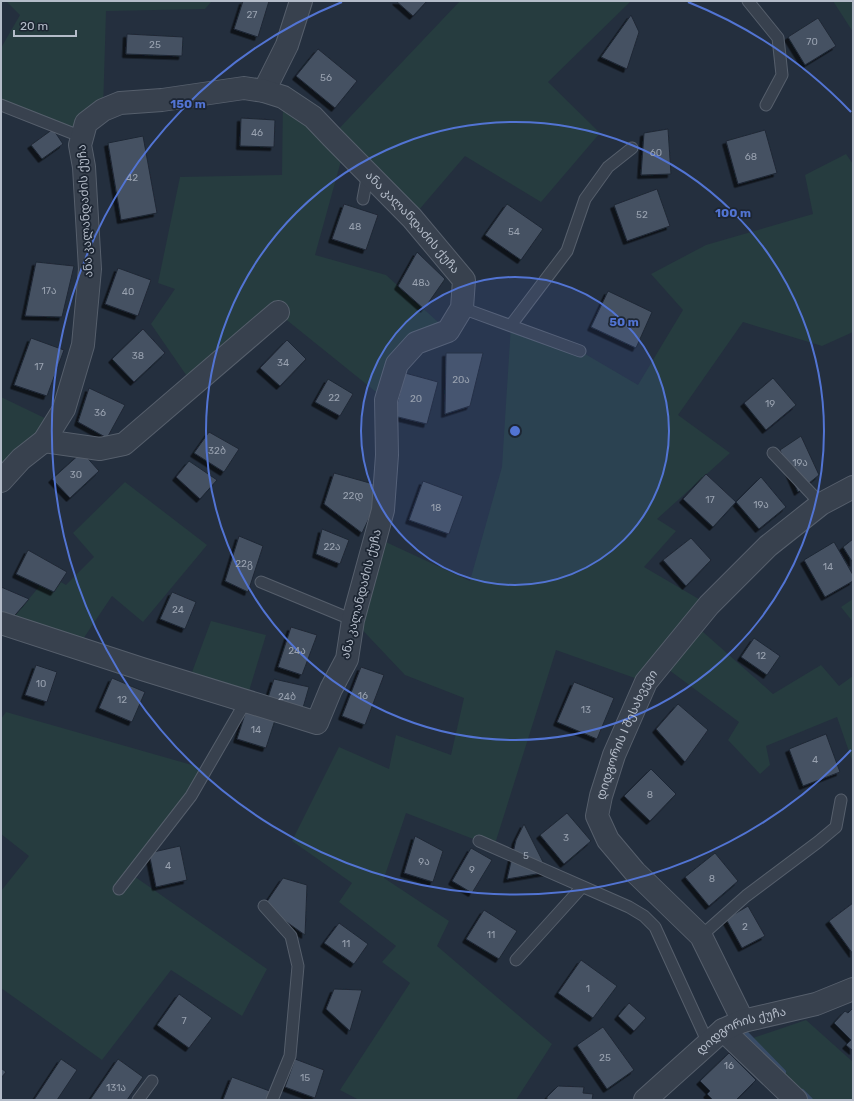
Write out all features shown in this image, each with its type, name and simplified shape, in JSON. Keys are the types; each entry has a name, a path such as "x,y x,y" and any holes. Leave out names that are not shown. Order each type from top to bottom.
{"street":[{"path":"264,91 287,45 301,1"},
{"name":"ანა კალანდაძის ქუჩა","path":"1,481 21,458 44,441 64,408 82,346 90,269 84,167 80,145 86,123 103,110 120,103 162,100 244,88 264,91 283,97 313,117 412,218 464,280 462,308 448,331 416,343 397,364 386,400 387,455 383,510 353,620 347,659 331,689 317,723 1,623"},
{"path":"44,441 100,449 124,444 278,312"},
{"name":"დიდგორის I შესახვევი","path":"743,1021 701,936 635,872 608,840 597,816 601,796 614,755 646,682 709,604 768,546 822,504 853,487"},
{"name":"დიდგორის ქუჩა","path":"645,1100 715,1036 743,1021 816,1004 853,989"},
{"path":"715,1036 796,1100"}],"lane":[{"path":"748,1 778,38 782,75 766,106"},
{"path":"1,105 82,137"},
{"path":"511,326 567,251 585,199 608,167 632,148"},
{"path":"363,199 368,173"},
{"path":"462,308 580,351"},
{"path":"773,453 822,504"},
{"path":"261,582 353,620"},
{"path":"119,889 191,796 246,701"},
{"path":"701,936 746,896 836,827 840,800"},
{"path":"478,841 629,907 644,916 655,928 715,1036"},
{"path":"516,960 582,887"},
{"path":"264,906 291,936 298,966 290,1056 272,1100"},
{"path":"138,1100 152,1081"}],"green space":[{"path":"6,1 212,1 205,9 106,11 103,110 82,137 1,105 1,48 20,15"},
{"path":"460,1 631,1 548,82 600,133 541,202 465,156 412,218 344,150 315,255 386,275 448,331 416,343 386,400 278,313 193,385 151,324 175,289 158,283 180,177 282,175 283,97 332,136"},
{"path":"833,1 853,1 853,32"},
{"path":"846,154 853,164 853,332 822,346 743,322 678,415 730,453 657,519 676,531 644,567 709,605 694,624 773,694 821,665 839,686 853,676 853,763 837,717 766,746 770,765 760,774 728,740 739,722 661,664 646,682 556,650 494,847 406,813 384,878 449,921 437,946 552,1044 516,1100 359,1100 340,1090 410,983 382,962 396,946 339,902 352,883 292,841 339,747 389,769 396,735 451,755 464,698 405,675 353,620 375,537 470,581 502,467 511,325 580,351 638,385 683,310 651,274 706,245 813,214 805,175"},
{"path":"1,397 55,423 1,481"},
{"path":"125,482 207,545 143,622 112,596 77,648 7,625 49,575 66,585 94,557 73,533"},
{"path":"853,599 853,622 841,607"},
{"path":"211,621 266,635 246,701 188,683"},
{"path":"6,712 206,769 131,874 267,969 242,1016 171,970 102,1060 1,988 1,891 29,856 1,834 1,719"},
{"path":"806,1020 853,1062 853,1100 802,1100 753,1038"}],"building":[{"path":"243,1 269,1 258,37 234,29"},
{"path":"396,1 427,1 413,16"},
{"path":"631,15 639,32 627,69 601,57"},
{"path":"818,18 836,46 805,65 788,37"},
{"path":"127,34 183,37 182,56 126,54"},
{"path":"318,49 357,81 335,108 296,76"},
{"path":"241,118 275,120 274,147 240,146"},
{"path":"53,129 63,144 42,159 31,145"},
{"path":"668,129 671,174 641,175 644,133"},
{"path":"765,130 777,173 738,184 726,141"},
{"path":"143,136 157,213 121,220 108,143"},
{"path":"657,189 670,226 627,241 614,205"},
{"path":"344,204 378,215 366,250 332,239"},
{"path":"507,204 543,229 521,260 485,235"},
{"path":"417,252 445,279 424,309 398,286"},
{"path":"36,262 74,266 62,317 25,316"},
{"path":"118,268 151,280 138,316 105,304"},
{"path":"608,291 652,312 636,348 591,327"},
{"path":"143,329 165,353 134,382 112,359"},
{"path":"31,338 64,350 47,396 14,385"},
{"path":"287,340 306,359 280,386 260,368"},
{"path":"446,353 483,353 470,406 445,414"},
{"path":"405,373 438,382 427,424 394,416"},
{"path":"773,378 796,405 766,430 744,403"},
{"path":"328,379 353,394 340,416 315,402"},
{"path":"89,388 125,405 107,438 78,422"},
{"path":"209,432 239,449 224,472 194,453"},
{"path":"801,436 819,475 798,492 780,450"},
{"path":"82,452 99,471 70,498 52,479"},
{"path":"189,461 217,480 200,499 176,477"},
{"path":"334,473 384,487 362,533 324,504"},
{"path":"706,474 736,502 713,527 683,499"},
{"path":"761,477 786,507 759,529 736,502"},
{"path":"423,481 463,496 449,534 409,520"},
{"path":"322,529 349,540 340,564 316,554"},
{"path":"239,536 263,546 248,592 225,581"},
{"path":"691,538 711,560 686,586 663,560"},
{"path":"853,539 853,563 843,547"},
{"path":"834,542 853,575 853,581 825,597 804,560"},
{"path":"28,550 67,572 54,592 16,574"},
{"path":"1,587 29,599 10,621 1,617"},
{"path":"172,592 196,602 185,629 160,619"},
{"path":"291,627 317,635 302,675 278,667"},
{"path":"754,638 780,656 767,675 741,657"},
{"path":"36,665 57,672 47,702 25,695"},
{"path":"361,667 384,675 365,725 342,716"},
{"path":"112,678 145,692 132,722 99,708"},
{"path":"274,679 309,687 300,718 265,707"},
{"path":"574,682 614,698 597,739 557,722"},
{"path":"678,704 708,730 685,762 656,729"},
{"path":"246,711 275,720 266,748 237,739"},
{"path":"826,734 840,772 803,786 789,749"},
{"path":"651,769 676,794 650,821 624,796"},
{"path":"567,813 591,841 564,864 540,835"},
{"path":"524,824 548,872 507,879 516,840"},
{"path":"415,836 443,851 433,882 404,873"},
{"path":"180,846 187,880 156,887 149,853"},
{"path":"471,848 492,860 472,893 452,881"},
{"path":"715,853 738,881 709,906 685,877"},
{"path":"283,878 307,885 305,935 264,906"},
{"path":"853,903 853,954 829,921"},
{"path":"748,906 765,936 742,948 726,919"},
{"path":"484,910 517,931 499,959 466,939"},
{"path":"339,923 368,944 354,964 324,943"},
{"path":"581,960 617,986 593,1018 558,993"},
{"path":"334,989 362,990 350,1031 326,1009"},
{"path":"179,994 212,1018 189,1048 157,1025"},
{"path":"629,1003 646,1018 634,1031 618,1016"},
{"path":"853,1008 853,1051 846,1045 851,1040 834,1023 845,1011 848,1013"},
{"path":"603,1027 634,1070 607,1089 577,1045"},
{"path":"729,1053 756,1080 736,1100 713,1100 707,1094 710,1091 700,1081"},
{"path":"61,1059 77,1070 57,1100 34,1100"},
{"path":"118,1059 143,1077 127,1100 90,1100"},
{"path":"295,1059 324,1070 315,1098 285,1087"},
{"path":"1,1068 6,1072 1,1078"},
{"path":"232,1077 275,1093 272,1100 223,1100"},
{"path":"558,1086 584,1087 583,1093 593,1094 592,1100 547,1100 547,1097"}],"waterway":[{"path":"745,1033 783,1072"},
{"path":"802,1092 810,1100"}]}
